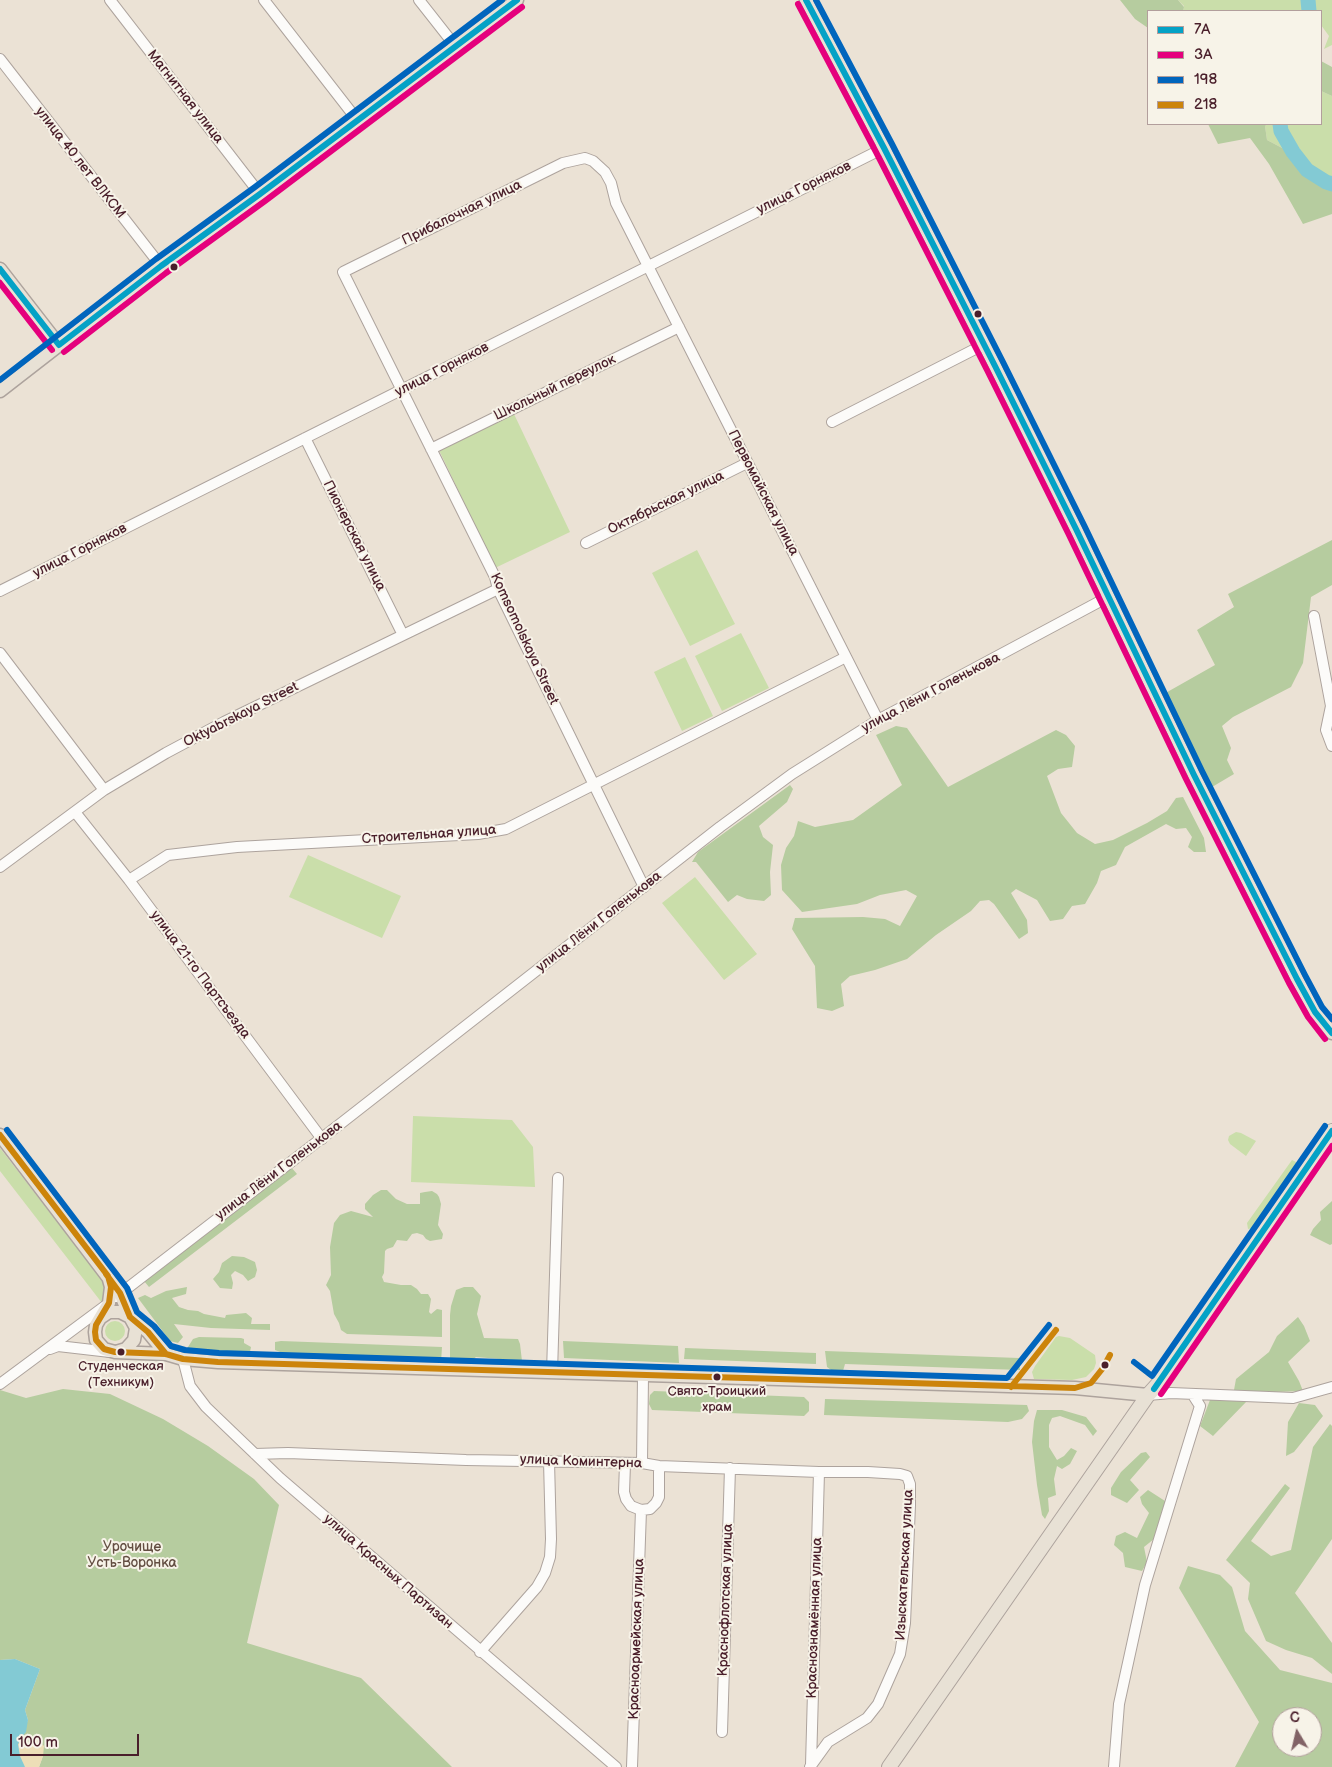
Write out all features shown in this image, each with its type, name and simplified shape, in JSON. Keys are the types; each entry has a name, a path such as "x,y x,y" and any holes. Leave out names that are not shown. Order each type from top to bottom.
{"highway":[{"path":"889,1767 1148,1395 1163,1377 1332,1131"}],"main road":[{"path":"0,391 161,266 456,48 517,0"},
{"path":"806,0 884,148 1076,529 1108,598 1297,978 1315,1012 1332,1033"},
{"path":"0,269 59,345"},
{"path":"0,1135 120,1293 136,1328 134,1340 126,1349 115,1352"},
{"path":"108,1276 111,1287 110,1304 96,1324 94,1332 96,1340 104,1349 115,1352 166,1354 183,1359 218,1362 1075,1388 1148,1395"},
{"path":"100,1318 110,1312 120,1312 130,1317 148,1332 166,1354"}],"street":[{"name":"Магнитная улица","path":"110,0 260,194"},
{"path":"264,0 358,121"},
{"path":"419,0 456,48"},
{"name":"улица 40 лет ВЛКСМ","path":"0,60 161,266"},
{"name":"улица Горняков","path":"0,591 884,148"},
{"name":"Прибалочная улица","path":"401,391 343,272 563,163 585,158 593,161 605,172 611,184 616,203 648,266"},
{"name":"Первомайская улица","path":"648,266 878,720"},
{"name":"Школьный переулок","path":"430,449 680,327"},
{"path":"832,422 983,344"},
{"name":"Komsomolskaya Street","path":"401,391 495,577 498,589 644,887"},
{"name":"Пионерская улица","path":"305,438 404,635"},
{"name":"Октябрьская улица","path":"586,543 747,463"},
{"name":"Oktyabrskaya Street","path":"0,867 104,790 166,754 224,722 498,589"},
{"name":"улица Лёни Голенькова","path":"0,1384 110,1304 120,1293 322,1139 644,887 792,774 878,720 1108,598"},
{"path":"1314,616 1331,706 1326,730 1332,746"},
{"path":"0,653 104,790"},
{"name":"Строительная улица","path":"129,880 168,855 237,847 478,834 506,829 846,657"},
{"name":"улица 21-го Партсъезда","path":"75,812 129,880 322,1139"},
{"path":"552,1372 558,1178"},
{"path":"47,1349 58,1346 115,1352"},
{"name":"улица Красных Партизан","path":"183,1359 190,1386 206,1407 280,1478 616,1767"},
{"path":"642,1376 642,1464"},
{"path":"1148,1395 1171,1393 1293,1398 1332,1387"},
{"path":"1114,1767 1119,1704 1145,1584 1200,1406 1193,1395"},
{"name":"улица Коминтерна","path":"255,1454 288,1453 642,1464 819,1472 868,1472 907,1476"},
{"path":"480,1652 537,1587 545,1573 550,1557 552,1539 549,1461"},
{"path":"625,1464 624,1492 630,1506 641,1510 650,1509 659,1497 659,1466"},
{"name":"Краснофлотская улица","path":"722,1732 730,1468"},
{"name":"Краснознамённая улица","path":"810,1766 819,1472"},
{"name":"Изыскательская улица","path":"810,1766 828,1742 867,1718 878,1704 900,1654 905,1623 910,1505 910,1484 907,1476"},
{"name":"Красноармейская улица","path":"632,1767 641,1510"}],"green space":[{"path":"1120,0 1178,0 1184,7 1183,10 1147,10 1147,27 1135,19"},
{"path":"1178,0 1332,0 1332,45 1324,49 1329,36 1322,26 1322,10 1183,10 1184,6"},
{"path":"1322,62 1332,67 1332,96 1322,91"},
{"path":"1322,91 1332,96 1332,180 1321,178 1303,167 1284,149 1267,140 1265,126 1322,125"},
{"path":"1208,125 1266,125 1265,126 1267,140 1284,149 1303,167 1321,178 1332,180 1332,214 1303,224 1269,164 1250,138 1218,144"},
{"path":"514,414 570,532 495,568 439,450"},
{"path":"1332,540 1332,585 1311,597 1303,663 1291,687 1233,717 1222,726 1231,748 1227,760 1234,774 1207,790 1162,695 1215,665 1197,630 1234,607 1228,594"},
{"path":"697,550 735,624 690,646 652,573"},
{"path":"741,633 769,688 722,711 695,656"},
{"path":"685,657 713,716 682,731 654,672"},
{"path":"896,726 907,728 948,787 1056,730 1066,735 1075,746 1072,767 1058,769 1047,776 1061,813 1077,833 1095,844 1113,840 1167,811 1176,798 1183,797 1204,838 1206,852 1194,852 1188,847 1192,837 1186,828 1176,829 1166,824 1125,847 1116,865 1101,871 1097,883 1085,904 1072,906 1063,919 1050,921 1037,900 1016,889 1011,893 1027,920 1028,933 1019,939 994,904 989,900 980,901 971,911 936,935 907,959 850,976 841,984 844,1006 832,1011 817,1008 815,966 792,929 795,918 863,917 885,919 900,926 917,896 906,890 880,895 857,904 802,912 782,890 781,865 786,848 794,836 798,821 815,827 853,820 902,785 876,735"},
{"path":"790,785 793,789 787,802 759,826 763,837 773,845 770,872 771,895 764,901 747,899 737,895 728,902 696,862 692,862 698,852"},
{"path":"308,855 401,896 382,938 289,897"},
{"path":"695,877 757,954 724,980 662,903"},
{"path":"413,1116 512,1120 533,1147 535,1187 411,1182"},
{"path":"1236,1132 1256,1141 1246,1156 1230,1144 1228,1140 1229,1136"},
{"path":"0,1148 102,1280 107,1288 108,1295 102,1303 0,1171"},
{"path":"1292,1160 1296,1162 1296,1167 1253,1228 1248,1229 1247,1223"},
{"path":"291,1167 297,1174 149,1287 144,1281"},
{"path":"381,1190 387,1190 396,1199 407,1204 420,1204 420,1193 432,1191 439,1197 441,1204 438,1225 443,1234 442,1239 430,1241 417,1233 412,1234 407,1241 397,1240 393,1247 385,1251 384,1273 382,1277 384,1282 411,1285 421,1294 428,1294 431,1299 429,1312 431,1314 437,1309 442,1310 442,1337 347,1334 341,1330 334,1314 330,1291 326,1285 331,1275 330,1247 334,1223 340,1215 351,1211 373,1217 365,1209 365,1204 373,1195"},
{"path":"1332,1201 1332,1244 1330,1245 1310,1235 1321,1220 1320,1212"},
{"path":"232,1256 244,1257 255,1262 257,1270 255,1277 248,1281 243,1275 235,1271 231,1275 232,1289 220,1288 213,1279 219,1272 222,1263"},
{"path":"187,1287 186,1294 172,1298 179,1307 225,1318 226,1315 246,1313 252,1318 251,1324 270,1324 270,1330 211,1328 174,1324 183,1337 178,1343 170,1341 138,1298 145,1295 151,1298 166,1291"},
{"path":"464,1287 473,1287 481,1296 477,1314 484,1338 518,1339 522,1361 517,1363 512,1360 476,1357 467,1364 450,1360 451,1306 456,1290"},
{"path":"1298,1317 1310,1341 1288,1362 1303,1391 1243,1393 1234,1390 1236,1379 1269,1352 1277,1336"},
{"path":"111,1321 119,1321 125,1327 125,1335 119,1341 111,1341 105,1335 105,1327"},
{"path":"199,1337 241,1338 244,1339 244,1343 251,1347 250,1352 229,1356 188,1352 188,1347 193,1339"},
{"path":"1056,1337 1070,1338 1095,1355 1096,1363 1094,1369 1086,1377 1072,1380 1034,1379 1032,1372 1035,1366"},
{"path":"563,1341 678,1346 679,1363 564,1358"},
{"path":"275,1342 442,1347 441,1362 291,1356 275,1350"},
{"path":"685,1348 816,1353 816,1364 684,1359"},
{"path":"825,1351 1019,1358 1020,1370 845,1364 843,1371 838,1373 827,1367"},
{"name":"Урочище Усть-Воронка","path":"63,1389 110,1394 163,1419 208,1446 254,1479 279,1505 247,1643 361,1678 452,1767 39,1767 43,1756 43,1746 37,1740 18,1744 28,1720 25,1710 40,1669 15,1659 0,1660 0,1390 26,1398"},
{"path":"654,1391 804,1397 809,1402 809,1411 804,1416 652,1410 649,1404 650,1395"},
{"path":"825,1399 1027,1405 1029,1411 1022,1419 1008,1422 824,1415"},
{"path":"1210,1400 1247,1401 1213,1436 1200,1426"},
{"path":"1299,1403 1315,1405 1323,1416 1294,1452 1286,1456 1288,1422"},
{"path":"1037,1410 1062,1410 1086,1417 1097,1431 1093,1436 1085,1425 1060,1416 1052,1418 1049,1425 1049,1447 1057,1460 1064,1456 1071,1448 1077,1451 1070,1464 1062,1469 1057,1466 1054,1479 1056,1495 1048,1498 1049,1511 1045,1519 1042,1515 1032,1442"},
{"path":"1330,1424 1332,1426 1332,1539 1295,1593 1332,1643 1332,1674 1312,1658 1286,1650 1266,1641 1248,1599 1250,1583 1226,1560 1285,1484 1290,1488 1251,1541 1271,1556 1291,1550 1313,1447"},
{"path":"1146,1452 1150,1457 1130,1480 1139,1490 1127,1503 1111,1495 1111,1488 1121,1472 1141,1453"},
{"path":"1148,1490 1165,1501 1162,1519 1154,1539 1144,1547 1147,1562 1142,1571 1125,1567 1123,1553 1114,1545 1116,1536 1125,1532 1137,1538 1149,1513 1142,1504 1140,1497"},
{"path":"1188,1566 1220,1575 1232,1587 1245,1631 1280,1670 1332,1683 1332,1767 1235,1767 1259,1722 1179,1588"}],"sand":[{"path":"38,1740 44,1746 39,1767 25,1767 20,1757 18,1744"}],"water":[{"path":"15,1659 40,1669 25,1710 28,1720 26,1732 18,1744 20,1756 25,1767 0,1767 0,1660"}],"waterway":[{"path":"1308,0 1309,10"},
{"path":"1280,125 1281,131 1293,152 1307,170 1332,184"}],"transit line":[{"name":"198","path":"0,380 156,259 255,187 502,0"},
{"name":"7А","path":"59,345 161,266 260,194 517,0"},
{"name":"7А","path":"806,0 995,366 1076,529 1194,775 1297,979 1315,1012 1332,1033"},
{"name":"198","path":"816,0 1003,362 1084,525 1202,771 1305,975 1322,1007 1332,1019"},
{"name":"3А","path":"798,4 987,370 1068,533 1186,779 1289,983 1308,1017 1325,1039"},
{"name":"3А","path":"64,352 166,273 265,201 522,7"},
{"name":"7А","path":"0,269 59,345"},
{"name":"3А","path":"0,283 52,350"},
{"name":"198","path":"1134,1362 1152,1376 1325,1126"},
{"name":"198","path":"7,1130 127,1288 137,1312 154,1326 171,1346 185,1350 219,1353 1007,1378 1049,1325"},
{"name":"7А","path":"1154,1389 1332,1131"},
{"name":"218","path":"0,1135 108,1276 111,1287 109,1303 96,1325 95,1332 96,1340 104,1349 115,1352 166,1354 183,1359 218,1362 1075,1388 1091,1383 1103,1368 1110,1355"},
{"name":"3А","path":"1161,1394 1332,1146"},
{"name":"218","path":"106,1274 120,1293 130,1317 148,1332 166,1354"},
{"name":"218","path":"1011,1387 1056,1330"}],"place":[{"name":"Студенческая (Техникум)","path":"121,1352"},
{"name":"Свято-Троицкий храм","path":"717,1377"}]}
